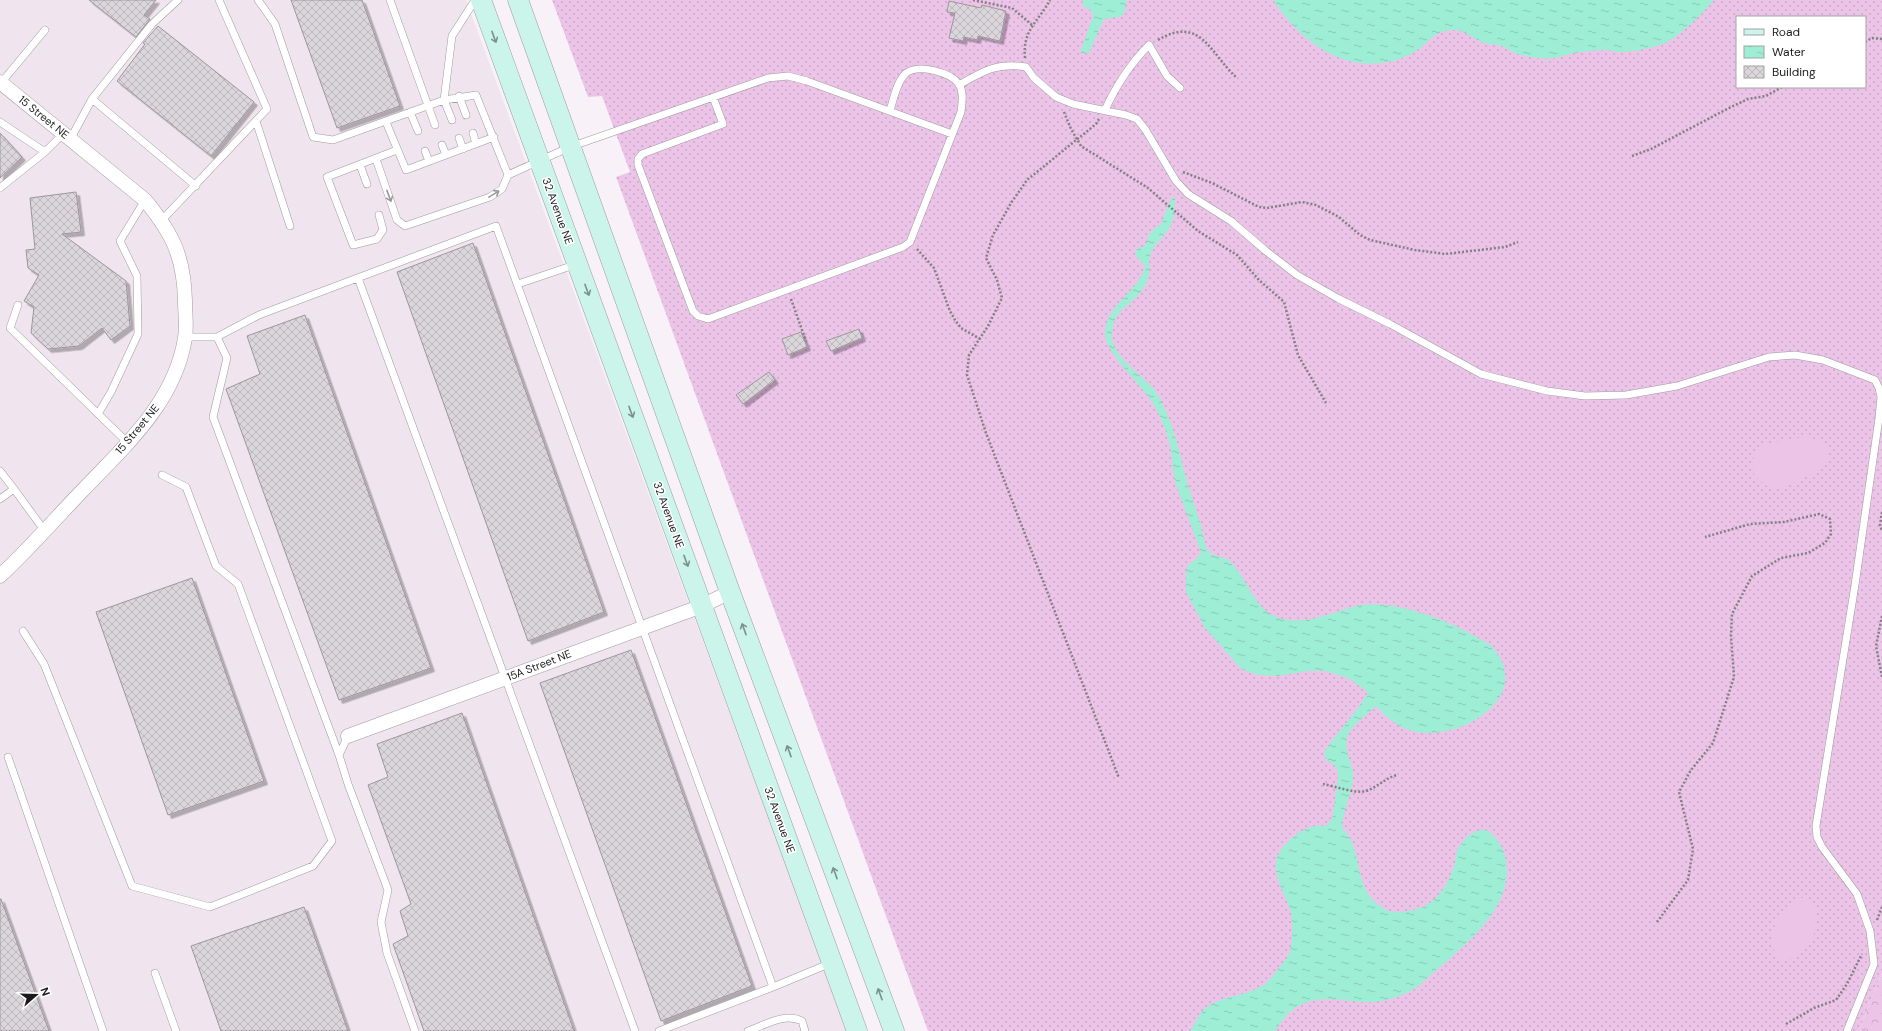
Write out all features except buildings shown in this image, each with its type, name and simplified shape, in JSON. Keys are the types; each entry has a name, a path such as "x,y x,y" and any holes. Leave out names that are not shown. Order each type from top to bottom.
{"main road":[{"name":"32 Avenue NE","path":"481,0 857,1031"},
{"path":"518,0 730,592 894,1031"}],"street":[{"name":"15 Street NE","path":"0,576 128,443 155,411 175,377 186,337 184,281 176,244 162,220 145,200 1,82"},
{"name":"15A Street NE","path":"348,736 702,606 730,592"}],"lane":[{"path":"0,188 67,136 92,99 152,24 178,0"},
{"path":"162,220 196,186 267,109 219,0"},
{"path":"258,0 275,24 313,137 333,140 386,122 427,105 459,96 476,95 508,175"},
{"path":"390,0 435,125"},
{"path":"452,120 444,100 452,36 475,0"},
{"path":"1,82 45,30"},
{"path":"1105,110 1111,96 1132,61 1148,45 1167,76 1180,88"},
{"path":"959,85 987,70 1010,64 1026,67 1034,78 1056,97 1073,104 1105,110 1137,119 1145,129 1176,181 1188,194 1231,222 1297,275 1339,299 1390,324 1482,374 1547,391 1585,396 1626,395 1677,386 1769,357 1795,355 1823,360 1875,380 1881,397 1880,418 1816,826 1817,837 1822,847 1857,894 1870,934 1874,964 1847,1031"},
{"path":"713,98 723,124 642,154 638,159 638,165 693,312 698,316 708,319 903,247 910,242 961,112 963,98 959,85 950,77 930,70 920,68 912,69 904,75 890,111"},
{"path":"376,159 398,220 404,226 490,197 502,189 508,175 570,147 768,78 788,76 807,81 952,134"},
{"path":"459,96 466,115"},
{"path":"92,99 196,186"},
{"path":"410,112 418,131"},
{"path":"256,121 290,226"},
{"path":"0,122 45,152"},
{"path":"386,122 406,170 494,137"},
{"path":"472,133 476,144"},
{"path":"459,138 463,149"},
{"path":"442,145 446,155"},
{"path":"379,215 383,225 383,230 377,239 353,245 327,177 397,150"},
{"path":"425,151 429,161"},
{"path":"360,165 367,184"},
{"path":"98,414 111,392 138,334 137,276 120,241 145,200"},
{"path":"186,337 217,338 260,315 496,226 773,988"},
{"path":"518,284 577,264"},
{"path":"358,278 635,1031"},
{"path":"18,305 10,328 128,443"},
{"path":"217,338 227,358 213,416 388,890 381,922 387,952 415,1031"},
{"path":"0,471 44,530"},
{"path":"22,631 44,664 132,886 210,907 313,866 332,841 238,584 216,566 186,487 162,475"},
{"path":"0,499 14,489"},
{"path":"339,755 348,736"},
{"path":"8,757 103,1031"},
{"path":"659,1031 773,988 833,963"},
{"path":"155,973 176,1031"},
{"path":"748,1031 783,1018 795,1017 802,1021 805,1031"}],"path":[{"path":"973,0 1012,8 1032,25"},
{"path":"1026,67 1024,49 1032,25 1050,0"},
{"path":"1148,45 1174,33 1193,34 1203,38 1237,78"},
{"path":"1866,41 1872,38 1882,39"},
{"path":"1632,156 1651,149 1748,99 1766,96 1780,88"},
{"path":"1056,97 1077,140 1082,146 1148,188 1198,231 1237,255 1259,280 1284,302 1298,355 1326,403"},
{"path":"1105,110 1096,124 1027,180 1011,203 993,235 986,258 997,280 1002,298 988,326 968,355 967,375 986,433 1119,778"},
{"path":"1166,164 1212,182 1259,206 1271,208 1302,202 1316,205 1339,217 1360,235 1370,240 1415,250 1445,254 1479,248 1506,246 1518,242"},
{"path":"910,242 934,268 950,311 955,320 961,328 980,339"},
{"path":"794,308 806,341"},
{"path":"1882,512 1880,525 1882,531"},
{"path":"1658,922 1688,880 1693,849 1680,792 1692,770 1713,744 1734,677 1731,636 1732,614 1752,576 1781,558 1808,553 1825,544 1831,534 1830,519 1819,514 1784,522 1750,524 1705,537"},
{"path":"1882,616 1876,646 1882,677"},
{"path":"1322,784 1349,789 1356,792 1365,791 1373,788 1388,777 1398,775"},
{"path":"1786,1024 1814,1008 1836,1000 1847,984 1882,907"}],"shaded area":[{"path":"0,0 466,0 847,1031 0,1031"}],"green space":[{"path":"552,0 1882,0 1882,973 1859,1031 928,1031 616,177 630,172 602,96 588,97"},
{"path":"1805,437 1820,441 1826,448 1829,454 1828,459 1822,468 1776,490 1765,485 1754,475 1753,461 1755,454 1764,444"},
{"path":"1801,898 1810,901 1816,908 1817,919 1815,930 1810,942 1803,952 1793,958 1781,959 1775,952 1772,943 1772,934 1775,925 1786,909 1793,902"},
{"path":"1882,973 1882,1031 1859,1031"}],"water":[{"path":"1082,0 1127,0 1124,14 1119,17 1104,19 1089,53 1080,53 1093,16 1092,11 1084,7"},
{"path":"1273,0 1714,0 1679,34 1667,42 1644,49 1620,52 1607,50 1592,51 1550,59 1531,57 1516,53 1502,46 1481,42 1458,30 1447,30 1436,35 1413,53 1392,61 1372,64 1352,62 1316,46 1300,33"},
{"path":"1175,195 1173,220 1168,230 1151,253 1149,274 1146,283 1138,295 1118,314 1113,327 1112,337 1113,344 1122,358 1154,389 1168,415 1208,550 1213,555 1227,559 1231,562 1261,606 1272,615 1279,618 1289,620 1309,620 1356,606 1369,604 1401,608 1450,623 1486,642 1495,650 1504,669 1504,686 1497,702 1483,715 1466,725 1446,731 1427,733 1409,730 1391,720 1376,706 1357,723 1352,728 1347,740 1347,748 1353,776 1342,828 1349,836 1353,845 1364,886 1369,895 1385,910 1392,912 1420,908 1433,901 1447,883 1454,867 1457,851 1462,842 1476,831 1488,831 1498,841 1507,865 1504,890 1491,916 1461,948 1419,986 1408,992 1391,999 1373,1002 1333,999 1314,1000 1295,1008 1284,1018 1275,1031 1190,1031 1204,1009 1221,1000 1257,989 1264,985 1288,956 1292,942 1292,918 1276,872 1278,856 1291,839 1299,833 1307,828 1326,826 1332,819 1338,771 1333,764 1326,760 1324,752 1358,708 1368,692 1348,678 1325,671 1307,671 1278,676 1258,675 1241,669 1205,628 1186,592 1186,571 1189,564 1201,553 1175,481 1168,439 1162,421 1154,405 1117,359 1106,341 1105,333 1111,314 1142,275 1145,266 1136,256 1135,250 1146,245 1150,233 1161,224 1170,201"}]}
